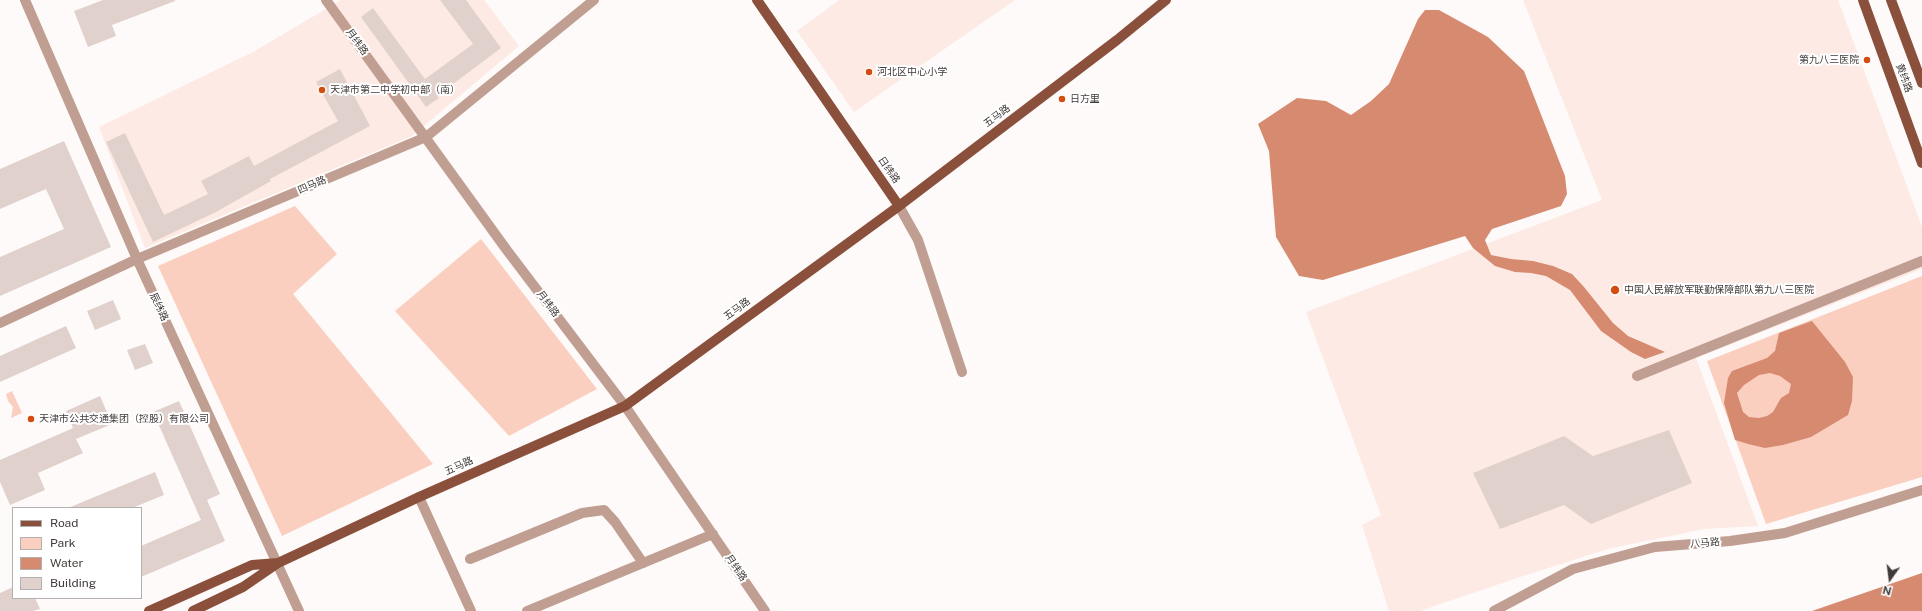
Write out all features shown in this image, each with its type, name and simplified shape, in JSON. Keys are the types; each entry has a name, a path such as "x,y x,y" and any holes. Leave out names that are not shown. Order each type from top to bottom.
{"main road":[{"name":"日纬路","path":"757,0 899,206"},
{"name":"五马路","path":"193,611 243,588 278,563 419,497 625,406 899,206 1111,45 1166,0"},
{"name":"黄纬路","path":"1863,0 1922,163"},
{"name":"黄纬路","path":"1891,0 1922,83"},
{"name":"五马路","path":"149,611 252,565 278,563"}],"street":[{"name":"辰纬路","path":"25,0 137,259 300,611"},
{"name":"月纬路","path":"326,0 426,136 506,249 625,406 765,611"},
{"name":"四马路","path":"0,323 137,259 426,136 594,0"},
{"name":"日纬路","path":"899,206 918,240 962,372"},
{"path":"1637,376 1922,261"},
{"name":"八马路","path":"1494,611 1572,569 1655,547 1730,541 1784,533 1922,490"},
{"path":"419,497 471,611"},
{"path":"470,559 582,513 604,510 615,522 643,563"},
{"path":"527,611 713,534"}],"shaded area":[{"name":"天津市第二中学初中部（南）","path":"341,0 484,0 519,46 412,136 145,248 99,127 253,52"},
{"name":"河北区中心小学","path":"839,0 1015,0 854,112 797,31"},
{"name":"中国人民解放军联勤保障部队第九八三医院","path":"1523,0 1838,0 1922,227 1922,269 1696,358 1758,526 1704,529 1608,549 1420,611 1389,611 1362,525 1381,515 1306,312 1602,200"}],"green space":[{"path":"295,206 337,254 293,294 433,464 282,536 158,266"},
{"path":"481,239 597,389 509,436 395,311"},
{"path":"1922,276 1922,477 1766,524 1707,361"},
{"path":"12,391 22,413 11,418 13,407 8,401 6,394"}],"water":[{"path":"1425,10 1439,10 1488,37 1524,71 1565,176 1567,194 1561,206 1492,229 1485,240 1491,255 1533,261 1553,266 1572,274 1613,323 1628,336 1665,352 1645,359 1631,352 1601,331 1570,290 1546,276 1515,272 1495,266 1473,248 1465,236 1323,280 1299,276 1276,237 1269,151 1258,124 1297,98 1326,101 1351,115 1371,101 1389,84 1418,19"},
{"path":"1812,321 1845,362 1853,377 1852,401 1848,415 1811,437 1783,445 1765,448 1735,440 1724,403 1728,378 1732,371 1767,358 1775,351 1779,333","holes":["1770,373 1780,376 1791,384 1789,393 1781,398 1773,412 1767,416 1759,418 1749,417 1743,412 1737,393 1744,385 1759,375"]},
{"path":"1922,573 1922,611 1812,611"}],"building":[{"path":"103,0 175,1 112,25 116,36 88,47 74,11"},
{"path":"440,0 466,0 501,48 437,96 439,98 426,107 361,17 373,8 425,79 473,44"},
{"path":"340,69 370,126 270,179 271,181 216,212 153,242 106,142 125,133 164,215 208,194 201,181 249,156 254,166 338,121 316,82"},
{"path":"64,141 111,247 0,296 0,257 64,229 46,189 0,209 0,169"},
{"path":"113,300 121,319 95,330 87,311"},
{"path":"66,326 76,348 0,382 0,356"},
{"path":"145,344 153,363 135,370 127,350"},
{"path":"100,396 112,424 76,439 83,453 38,473 45,490 10,505 0,482 0,460 73,428 66,411"},
{"path":"179,401 220,494 207,500 225,541 142,577 142,546 201,520 153,412"},
{"path":"1669,430 1692,483 1591,524 1564,505 1500,529 1473,473 1564,436 1593,456"},
{"path":"155,472 164,495 134,507 70,507"},
{"path":"12,587 12,599 35,599 40,609 33,611 0,611 0,593"}],"place":[{"name":"第九八三医院","path":"1867,60"},
{"name":"河北区中心小学","path":"869,72"},
{"name":"天津市第二中学初中部（南）","path":"322,90"},
{"name":"日方里","path":"1062,99"},
{"name":"中国人民解放军联勤保障部队第九八三医院","path":"1615,290"},
{"name":"天津市公共交通集团（控股）有限公司","path":"31,419"}]}
